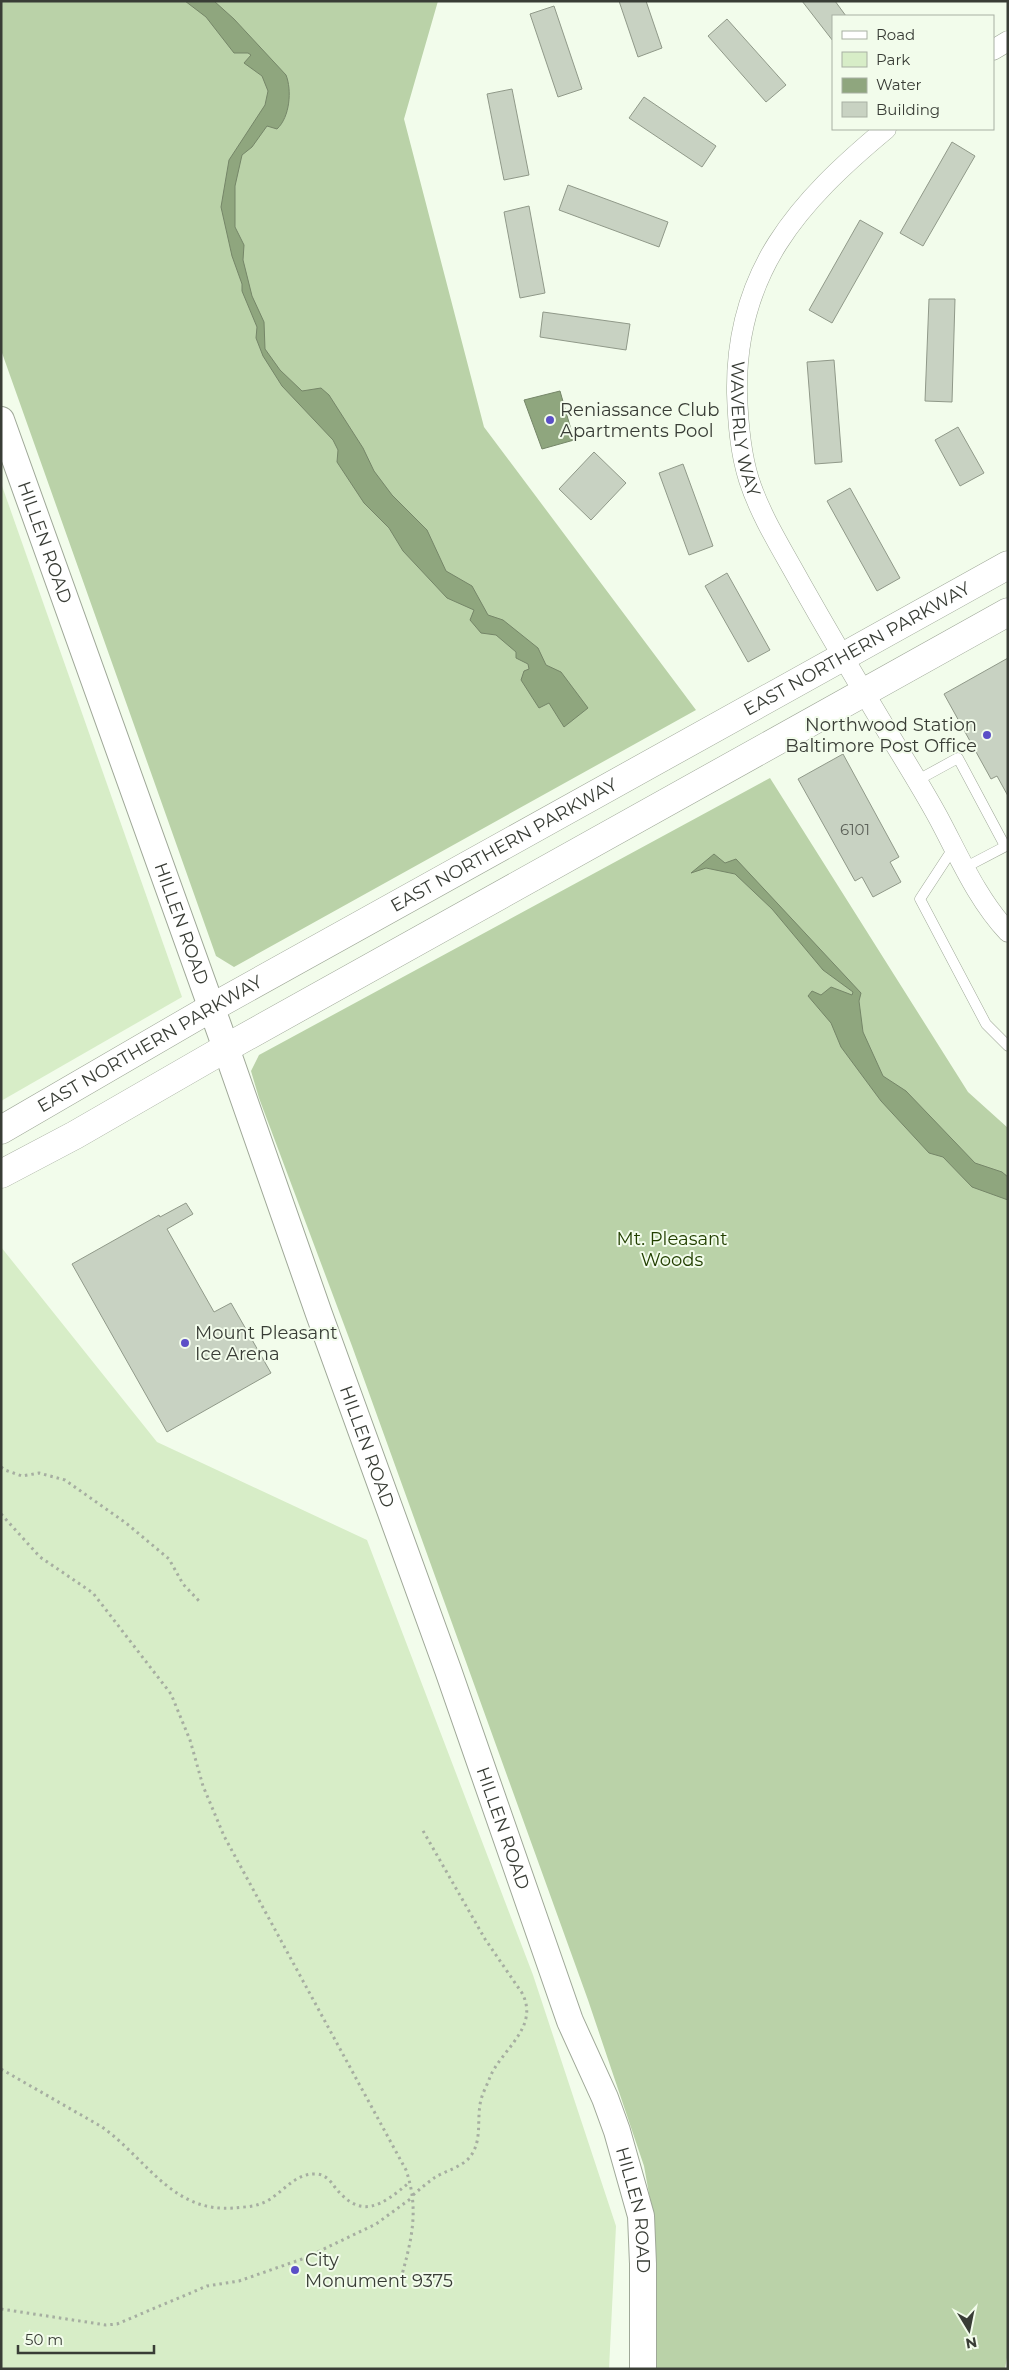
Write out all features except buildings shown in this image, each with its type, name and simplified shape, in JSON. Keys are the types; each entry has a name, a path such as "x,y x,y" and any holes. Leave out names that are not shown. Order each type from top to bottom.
{"main road":[{"name":"EAST NORTHERN PARKWAY","path":"1,1130 212,1008 1008,565"},
{"path":"1,1174 75,1135 226,1048 1008,612"}],"street":[{"path":"994,49 1008,41"},
{"name":"WAVERLY WAY","path":"885,130 830,177 806,202 772,250 745,314 738,350 738,418 741,447 749,481 782,551 954,847 978,892 1008,932"},
{"name":"HILLEN ROAD","path":"1,420 212,1008 316,1305 445,1661 570,2021 604,2098 619,2139 641,2216 643,2369"}],"lane":[{"path":"916,781 958,758 1007,846 964,868"},
{"path":"954,847 920,899 986,1024 1008,1046"}],"path":[{"path":"1,1467 22,1476 39,1473 65,1480 126,1523 169,1560 183,1584 200,1602"},
{"path":"1,1514 40,1557 93,1593 171,1694 190,1740 203,1786 224,1836 398,2152 410,2182 413,2196 412,2236 400,2282"},
{"path":"1,2309 99,2324 117,2324 208,2286 239,2281 305,2258 376,2224 434,2178 465,2161 472,2155 478,2139 479,2111 483,2094 494,2070 519,2035 526,2019 525,1999 485,1939 422,1829"},
{"path":"1,2068 102,2127 115,2137 144,2167 173,2190 205,2206 222,2208 260,2204 295,2179 310,2174 319,2174 327,2178 345,2200 360,2207 376,2204 410,2182"}],"green space":[{"path":"1,1 438,1 404,119 484,427 696,710 234,967 216,956 1,350"},
{"path":"1,483 182,997 1,1101"},
{"name":"Mt. Pleasant Woods","path":"770,778 968,1092 1008,1128 1008,2352 1005,2369 655,2369 653,2216 644,2166 588,2000 352,1346 259,1098 251,1071 259,1055"},
{"path":"1,1247 157,1442 367,1540 533,1975 616,2226 609,2369 1,2369"}],"water":[{"path":"185,1 214,1 234,19 286,75 288,81 289,103 285,118 277,129 267,126 252,147 242,155 235,186 235,227 244,245 243,260 252,296 264,322 265,349 280,370 302,391 321,388 329,395 363,448 374,471 392,495 427,530 446,571 472,586 488,615 503,620 538,648 546,665 561,672 588,708 564,727 549,703 539,708 521,680 524,671 529,669 528,664 516,658 516,652 496,635 481,633 470,620 474,610 447,598 403,551 389,528 364,503 337,462 338,450 333,440 282,386 263,356 256,338 257,327 242,291 242,284 232,256 221,207 229,160 265,105 268,91 262,76 244,63 251,55 248,53 234,53 206,17"},
{"name":"Reniassance Club Apartments Pool","path":"560,391 574,440 542,449 524,400"},
{"path":"714,854 725,863 736,859 861,993 859,1001 863,1032 883,1076 906,1091 975,1163 1002,1172 1008,1177 1008,1200 972,1187 943,1157 929,1153 881,1101 841,1047 831,1023 808,996 812,991 821,995 831,987 852,995 853,992 823,970 772,909 735,874 706,868 691,873"}],"place":[{"name":"Reniassance Club Apartments Pool","path":"550,420"},
{"name":"Northwood Station Baltimore Post Office","path":"987,735"},
{"name":"Mount Pleasant Ice Arena","path":"185,1343"},
{"name":"City Monument 9375","path":"295,2270"}]}
